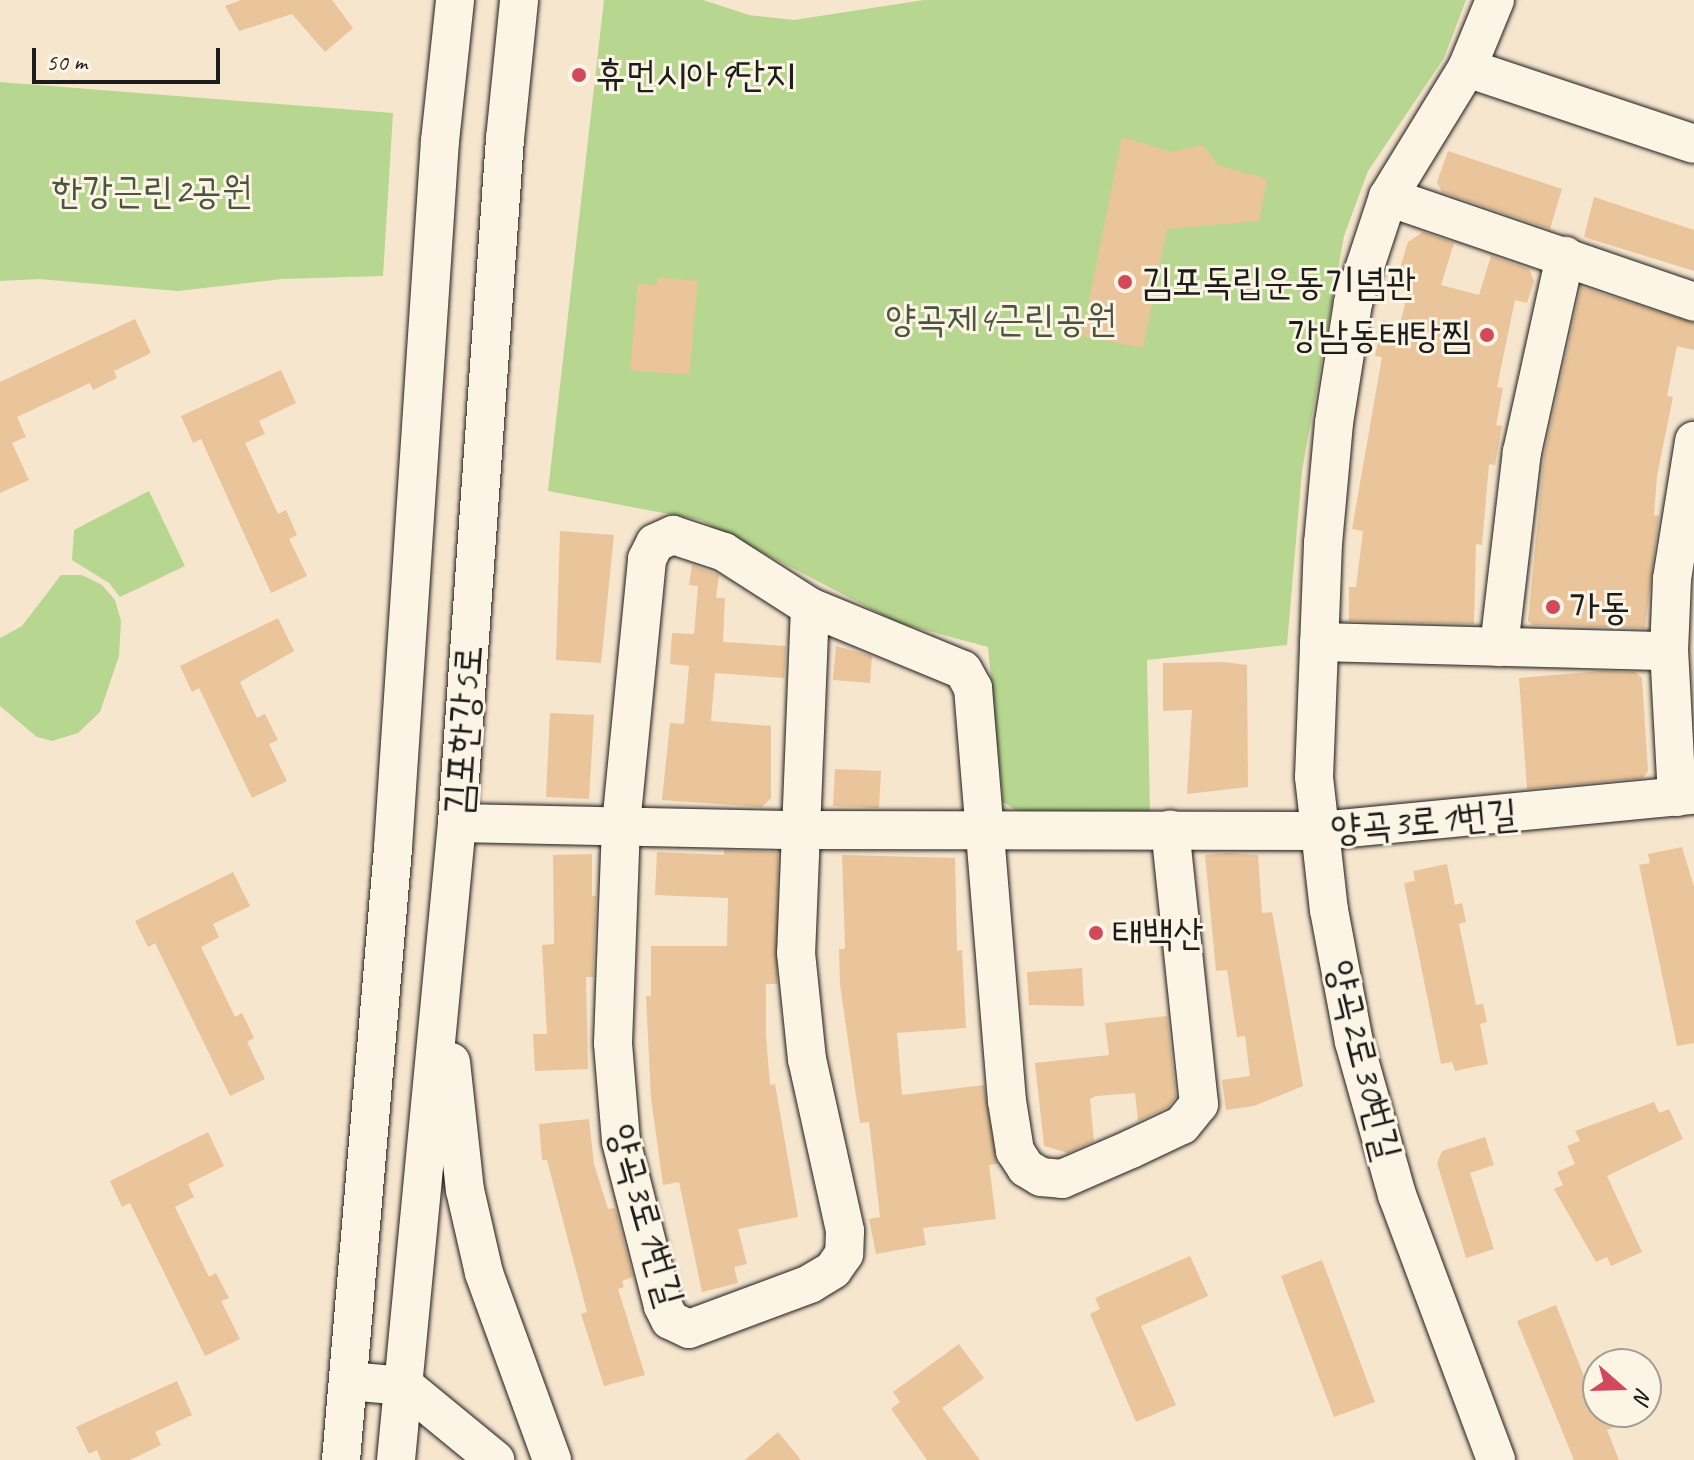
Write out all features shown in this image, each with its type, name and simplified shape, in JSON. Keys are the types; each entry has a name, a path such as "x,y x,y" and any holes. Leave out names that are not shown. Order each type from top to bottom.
{"street":[{"name":"김포한강5로","path":"341,1460 393,848 440,141 455,0"},
{"name":"김포한강5로","path":"396,1460 457,823 495,264 519,0"},
{"name":"양곡2로30번길","path":"1495,0 1467,68 1388,197 1353,303 1335,412 1319,642 1314,777 1318,831 1354,1042 1397,1195 1496,1460"},
{"path":"1467,68 1694,144"},
{"path":"1388,197 1694,302"},
{"path":"1499,647 1522,452 1565,256"},
{"name":"양곡3로1번길","path":"457,823 798,830 1318,831 1685,796 1669,651 1672,579 1694,441"},
{"name":"양곡3로1번길","path":"810,607 798,830 800,1010 845,1231 844,1254 833,1270 810,1284 689,1329 670,1320 663,1306 614,1098 613,951 621,825 647,559 655,543 673,535 695,539 764,575 810,607 963,670 976,710 996,1007 1015,1151 1033,1173 1062,1179 1182,1125 1199,1104 1170,830"},
{"path":"1319,642 1669,651"},
{"path":"442,978 465,1190 484,1273 552,1460"},
{"path":"348,1381 405,1386 495,1460"}],"green space":[{"name":"양곡제4근린공원","path":"604,0 703,0 749,15 794,20 924,0 1466,0 1444,58 1368,171 1344,236 1302,471 1287,645 1147,660 1150,813 1027,817 1003,802 988,647 898,623 700,520 548,491"},
{"name":"한강근린2공원","path":"0,82 393,113 383,276 282,279 178,291 39,279 0,281"},
{"path":"149,491 185,566 120,597 109,583 72,560 74,530"},
{"path":"61,575 82,575 102,585 115,600 121,621 119,656 100,712 78,733 52,741 37,737 0,706 0,638 22,626"}],"building":[{"path":"241,0 332,0 353,28 325,52 292,14 239,31 225,6"},
{"name":"김포독립운동기념관","path":"1122,137 1172,152 1203,145 1218,165 1267,179 1259,221 1167,229 1143,348 1082,336"},
{"path":"1448,151 1562,189 1550,229 1442,192 1437,182"},
{"path":"1594,197 1694,230 1694,271 1584,237"},
{"path":"1423,232 1454,243 1441,285 1479,295 1491,256 1529,269 1534,281 1527,303 1515,300 1497,387 1503,388 1496,425 1502,426 1495,465 1489,464 1482,545 1476,544 1474,624 1349,621 1349,587 1356,587 1363,531 1352,529 1382,357 1375,356 1383,320 1400,324 1413,272 1400,268 1408,242"},
{"path":"658,277 698,281 689,375 630,370 638,283 657,285"},
{"path":"1581,287 1694,323 1694,350 1677,346 1667,396 1673,397 1657,476 1654,515 1659,516 1645,628 1533,625 1528,621 1544,456"},
{"path":"135,319 151,353 114,371 117,378 93,390 90,383 17,417 26,437 12,443 29,480 0,493 0,382"},
{"path":"281,370 296,403 259,421 265,434 245,443 278,514 286,510 297,535 289,539 307,576 271,593 201,439 193,443 181,416"},
{"path":"560,531 614,535 601,663 556,660"},
{"path":"692,565 719,575 716,598 725,598 723,642 786,646 784,678 715,673 711,721 771,726 771,798 762,807 662,800 670,723 684,724 689,666 670,664 672,633 694,634 698,586 689,585"},
{"path":"278,618 294,651 240,682 257,718 265,714 278,740 269,744 287,781 252,798 199,688 192,692 180,666"},
{"path":"836,646 872,656 870,683 833,680"},
{"path":"1224,662 1247,665 1248,787 1187,794 1192,710 1163,711 1163,663"},
{"path":"1602,671 1635,672 1642,678 1648,771 1643,778 1527,789 1519,678"},
{"path":"550,713 594,715 589,799 546,797"},
{"path":"835,769 881,771 879,808 833,806"},
{"path":"1682,847 1694,887 1694,1043 1677,1046 1639,865 1650,863 1648,854"},
{"path":"724,850 778,852 777,984 766,984 766,1036 770,1085 775,1084 798,1217 738,1229 747,1264 734,1267 738,1283 702,1292 679,1182 663,1185 651,1098 646,996 651,996 651,946 727,946 728,898 655,895 657,852 724,855"},
{"path":"592,854 592,896 596,896 593,977 586,977 588,1069 535,1071 533,1034 547,1034 542,945 554,944 553,855"},
{"path":"842,855 955,858 957,951 962,950 966,1028 897,1033 902,1095 984,1085 997,1164 989,1165 996,1219 923,1228 926,1245 876,1254 869,1219 880,1217 869,1122 860,1123 840,985 839,949 845,949"},
{"path":"1205,855 1258,855 1262,913 1272,912 1303,1086 1254,1106 1226,1110 1222,1080 1250,1076 1245,1036 1237,1037 1227,970 1216,971"},
{"path":"1447,864 1455,905 1462,903 1466,922 1459,924 1476,1005 1483,1004 1487,1022 1480,1024 1488,1064 1455,1071 1452,1062 1441,1064 1404,883 1415,881 1413,871"},
{"path":"233,872 250,906 213,924 219,937 201,947 235,1017 242,1013 254,1038 247,1042 265,1079 230,1096 155,943 148,947 135,921"},
{"path":"1082,968 1084,1006 1029,1005 1027,972"},
{"path":"1167,1016 1176,1097 1168,1107 1138,1121 1135,1093 1096,1096 1090,1099 1094,1141 1068,1153 1044,1146 1035,1063 1109,1055 1105,1023"},
{"path":"1654,1102 1659,1113 1669,1109 1683,1139 1607,1176 1642,1252 1611,1266 1607,1257 1596,1262 1554,1189 1563,1185 1557,1172 1575,1164 1567,1146 1580,1141 1575,1131"},
{"path":"589,1119 594,1164 608,1209 615,1208 633,1277 622,1281 624,1287 618,1289 645,1375 604,1386 581,1314 587,1312 547,1160 542,1160 539,1124"},
{"path":"208,1132 224,1166 188,1184 194,1197 175,1207 209,1277 216,1273 229,1298 221,1301 240,1339 205,1356 130,1203 122,1207 110,1181"},
{"path":"1485,1137 1494,1165 1470,1173 1494,1249 1466,1258 1437,1163 1442,1151"},
{"path":"1190,1256 1208,1296 1141,1326 1176,1405 1136,1422 1090,1314 1100,1309 1095,1298"},
{"path":"1322,1260 1375,1402 1334,1417 1281,1276"},
{"path":"1556,1305 1582,1371 1582,1428 1612,1428 1607,1430 1619,1460 1574,1460 1517,1321"},
{"path":"959,1344 984,1378 942,1408 980,1460 927,1460 891,1409 900,1402 893,1392"},
{"path":"177,1381 192,1415 155,1432 161,1445 130,1460 101,1460 97,1450 89,1454 76,1427"},
{"path":"778,1432 801,1460 745,1460"}],"place":[{"name":"휴먼시아9단지","path":"579,75"},
{"name":"김포독립운동기념관","path":"1125,282"},
{"name":"강남동태탕찜","path":"1487,335"},
{"name":"가동","path":"1553,607"},
{"name":"태백산","path":"1096,933"}]}
